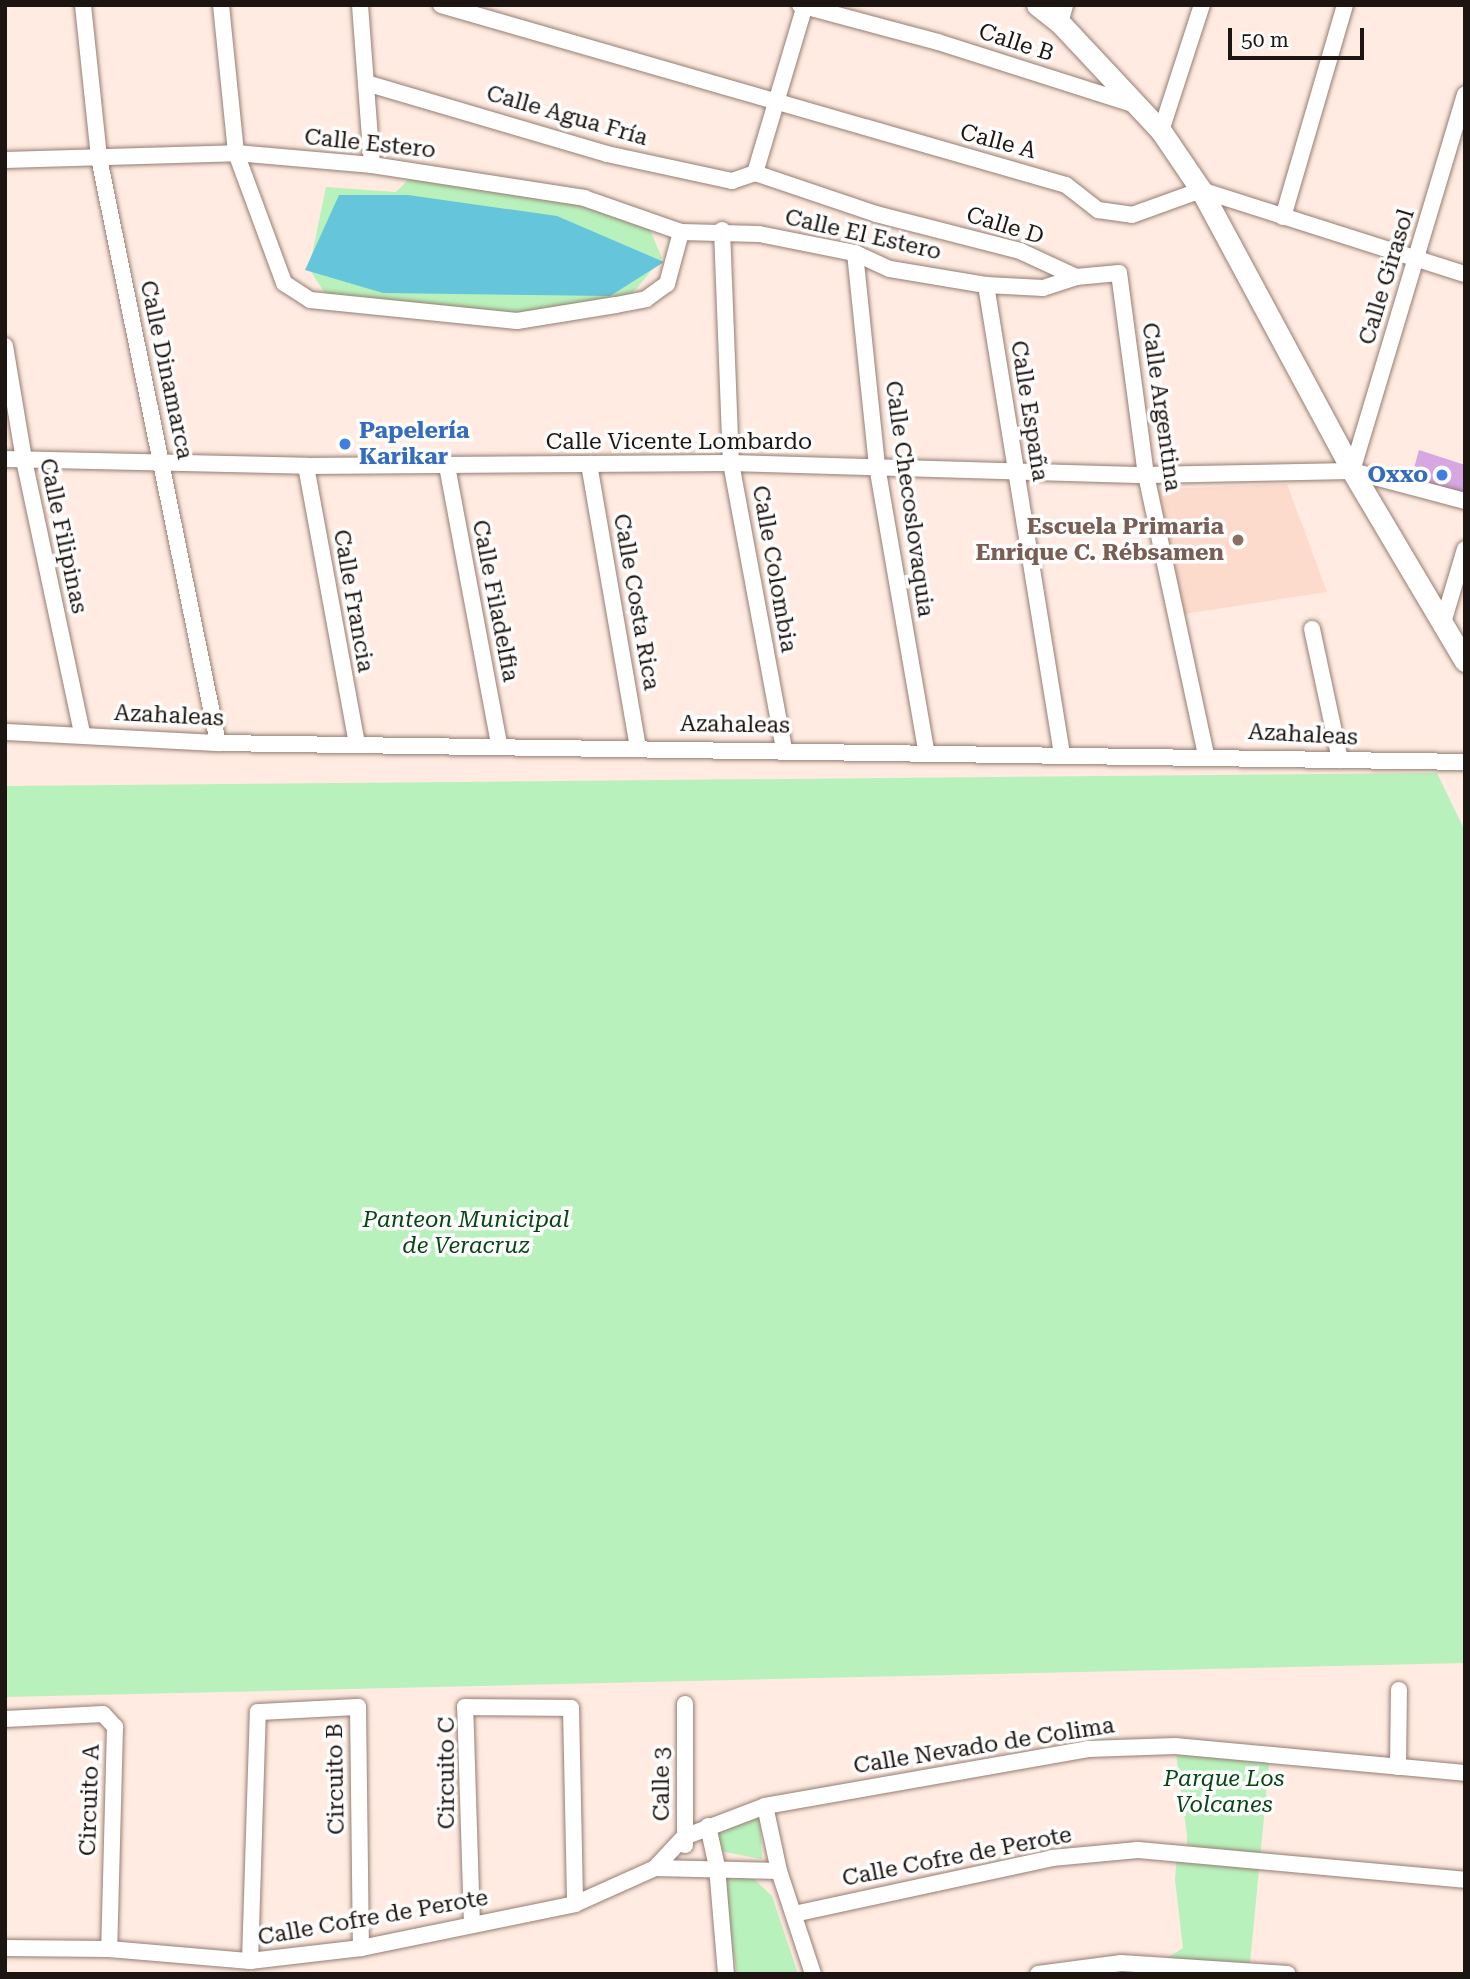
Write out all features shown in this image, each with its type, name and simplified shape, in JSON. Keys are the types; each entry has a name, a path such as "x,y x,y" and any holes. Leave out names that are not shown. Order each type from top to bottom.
{"street":[{"name":"Calle Dinamarca","path":"83,5 99,158 218,743"},
{"path":"221,5 236,153 284,283 310,300 352,307 517,321 659,293 674,268 681,232"},
{"path":"360,5 372,165"},
{"name":"Calle A","path":"440,5 776,99 1066,185 1098,210 1132,215 1201,190"},
{"path":"1037,5 1063,14 1136,105 1161,131 1201,190 1352,471 1465,661"},
{"path":"1161,131 1202,5"},
{"path":"1283,217 1345,5"},
{"path":"755,173 803,6"},
{"name":"Calle B","path":"803,6 939,41 1136,105"},
{"name":"Calle Agua Fría","path":"366,83 607,154 732,181 755,173"},
{"name":"Calle Girasol","path":"1352,471 1465,95"},
{"name":"Calle Estero","path":"5,160 236,153 372,165 584,198 681,232 722,230"},
{"name":"Calle D","path":"755,173 876,214 1020,251 1076,277"},
{"path":"1201,190 1416,261 1465,274"},
{"name":"Calle El Estero","path":"722,230 855,253 890,269 986,285 1043,288 1076,277"},
{"name":"Calle Colombia","path":"722,230 731,463 784,749"},
{"name":"Calle Checoslovaquia","path":"855,253 877,467 926,750"},
{"name":"Calle Argentina","path":"1076,277 1119,272 1146,475 1206,754"},
{"name":"Calle España","path":"986,285 1062,752"},
{"name":"Calle Filipinas","path":"5,346 24,460 82,734"},
{"name":"Calle Vicente Lombardo","path":"5,459 306,466 731,463 1146,475 1352,471 1465,501"},
{"name":"Calle Costa Rica","path":"589,464 638,747"},
{"name":"Calle Francia","path":"306,466 357,744"},
{"name":"Calle Filadelfia","path":"447,466 499,745"},
{"path":"1442,626 1465,549"},
{"path":"1312,629 1340,760"},
{"name":"Azahaleas","path":"5,732 218,743 1206,754 1465,762"},
{"path":"1398,1768 1399,1690"},
{"name":"Calle 3","path":"685,1704 684,1837 687,1865"},
{"name":"Circuito B","path":"250,1961 258,1712 358,1707 360,1948"},
{"name":"Circuito C","path":"472,1925 465,1707 571,1708 575,1904"},
{"name":"Circuito A","path":"5,1719 103,1714 115,1727 109,1949"},
{"name":"Calle Nevado de Colima","path":"684,1837 765,1806 1124,1746 1465,1773"},
{"path":"765,1806 779,1871 813,1974"},
{"path":"708,1826 718,1867 726,1974"},
{"name":"Calle Cofre de Perote","path":"655,1868 684,1837"},
{"name":"Calle Cofre de Perote","path":"794,1914 1052,1858 1138,1850 1465,1880"},
{"name":"Calle Cofre de Perote","path":"5,1948 109,1949 250,1961 360,1948 575,1904 655,1868 687,1865 779,1871"},
{"path":"1038,1974 1121,1963 1288,1974"}],"shaded area":[{"name":"Escuela Primaria Enrique C. Rébsamen","path":"1287,484 1327,592 1184,614 1158,489"}],"green space":[{"path":"415,173 642,211 662,258 626,301 575,318 465,314 327,296 309,269 326,187 396,192"},
{"name":"Panteon Municipal de Veracruz","path":"1437,773 1465,831 1465,1663 5,1697 5,786"},
{"name":"Parque Los Volcanes","path":"1175,1746 1270,1754 1249,1974 1142,1974 1183,1948 1175,1880 1177,1851 1187,1851 1187,1835"},
{"path":"741,1817 760,1817 762,1859 720,1851 716,1827"},
{"path":"752,1877 772,1896 798,1974 737,1974 722,1878"}],"water":[{"path":"339,195 408,195 557,216 664,262 610,296 383,293 305,270"}],"building":[{"name":"Oxxo","path":"1419,450 1465,465 1465,494 1424,482 1414,468"}],"place":[{"name":"Papelería Karikar","path":"345,444"},
{"name":"Oxxo","path":"1442,475"},
{"name":"Escuela Primaria Enrique C. Rébsamen","path":"1238,540"}]}
